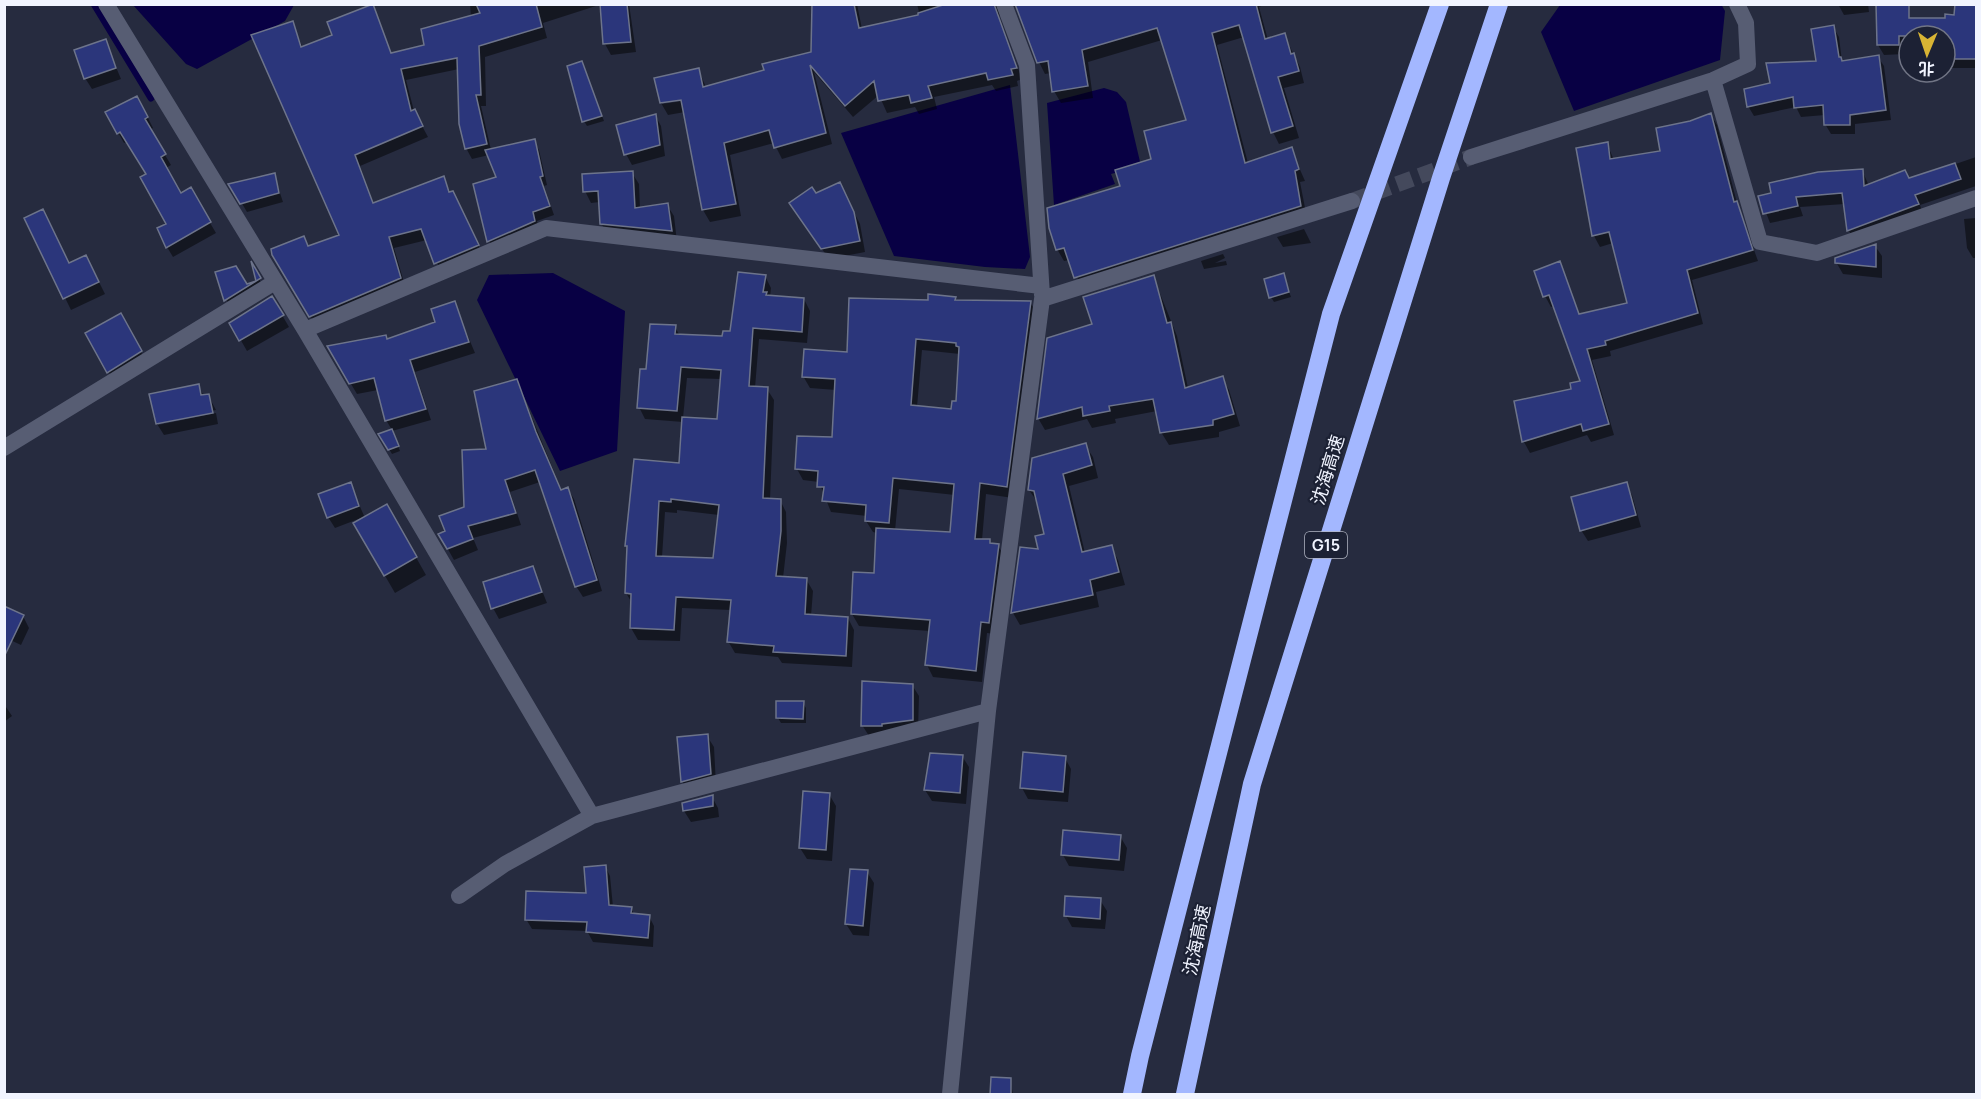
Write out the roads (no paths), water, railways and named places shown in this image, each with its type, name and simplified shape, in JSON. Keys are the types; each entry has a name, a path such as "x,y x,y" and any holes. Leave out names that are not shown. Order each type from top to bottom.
{"highway":[{"name":"沈海高速","path":"1132,1095 1146,1032 1331,314 1440,4"},
{"name":"沈海高速","path":"1185,1095 1252,784 1441,178 1499,4"}],"street":[{"path":"106,4 305,330 592,816"},
{"path":"950,1095 988,711 1042,293 1027,65 1004,4"},
{"path":"1472,157 1713,80 1748,64 1746,23 1737,4"},
{"path":"1713,80 1760,242 1817,253 1977,198"},
{"path":"305,330 546,228 1042,293 1352,201"},
{"path":"4,448 275,282"},
{"path":"459,896 505,864 592,816 988,711"}],"waterway":[{"path":"94,4 151,98"}],"tunnel":[{"path":"1352,201 1471,157"}]}
